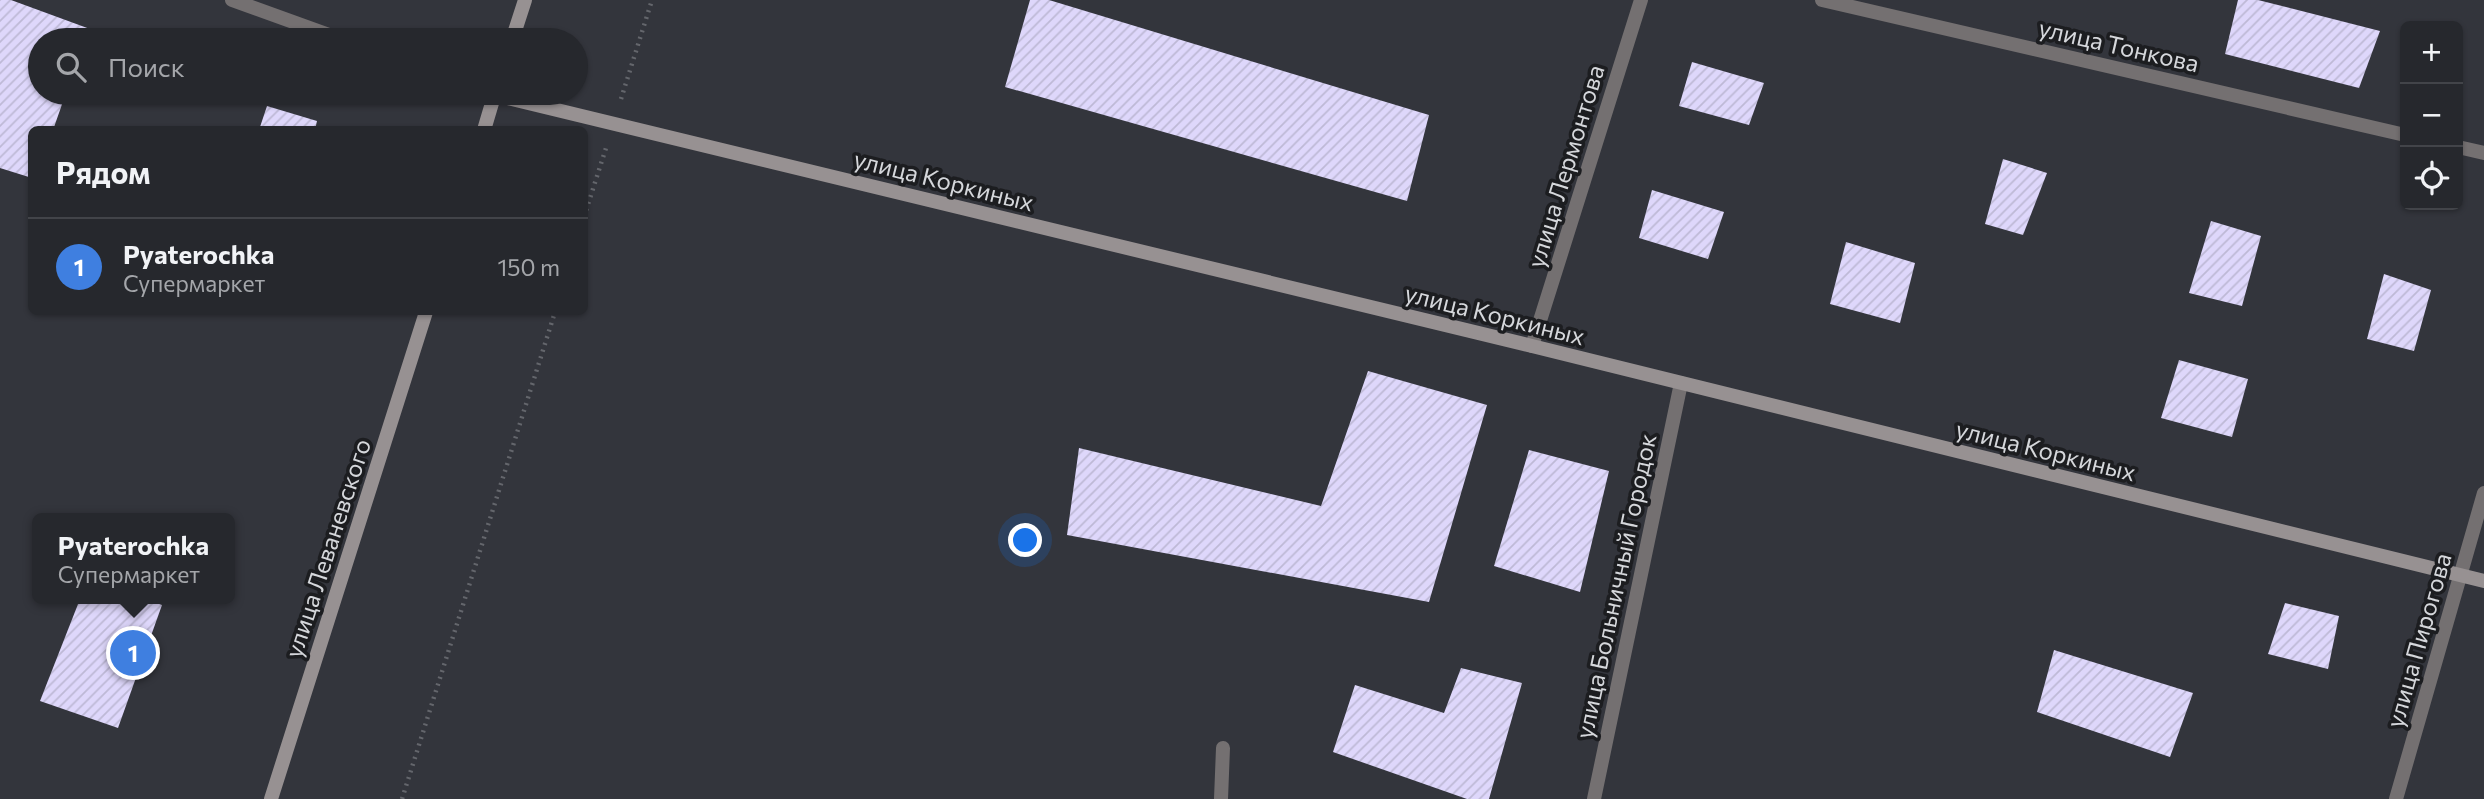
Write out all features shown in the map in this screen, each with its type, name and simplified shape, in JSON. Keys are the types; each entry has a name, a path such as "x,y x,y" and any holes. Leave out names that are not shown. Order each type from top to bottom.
{"street":[{"path":"232,0 310,28"},
{"path":"516,28 525,0"},
{"name":"улица Лермонтова","path":"1532,346 1641,0"},
{"name":"улица Тонкова","path":"1822,0 2400,134"},
{"path":"485,126 490,105"},
{"name":"улица Коркиных","path":"542,105 2484,581"},
{"path":"2463,148 2484,153"},
{"name":"улица Леваневского","path":"271,799 425,315"},
{"name":"улица Больничный Городок","path":"1594,799 1681,383"},
{"name":"улица Пирогова","path":"2396,799 2484,493"},
{"path":"1222,799 1223,748"}],"path":[{"path":"402,799 554,315"}],"building":[{"path":"0,0 11,0 87,28 28,28 28,105 62,105 54,126 28,126 28,177 0,168"},
{"path":"1030,0 1049,0 1429,115 1407,201 1005,87"},
{"path":"2238,0 2258,0 2380,31 2359,88 2225,54"},
{"path":"1692,62 1764,83 1749,125 1679,106"},
{"path":"267,106 317,121 316,126 260,126"},
{"path":"2003,159 2047,173 2023,235 1985,224"},
{"path":"1652,190 1724,212 1708,259 1639,238"},
{"path":"2211,221 2261,236 2242,306 2189,293"},
{"path":"1846,242 1915,263 1900,323 1830,304"},
{"path":"2384,274 2431,290 2414,351 2367,339"},
{"path":"2179,360 2248,379 2232,437 2161,418"},
{"path":"1368,371 1487,405 1429,602 1067,535 1079,448 1321,506"},
{"path":"1529,450 1609,471 1580,592 1494,566"},
{"path":"2285,603 2339,616 2328,669 2268,654"},
{"path":"78,604 162,605 118,728 40,701"},
{"path":"2054,650 2193,693 2170,757 2037,712"},
{"path":"1461,668 1522,683 1489,799 1467,799 1333,752 1355,685 1444,713"}],"place":[{"name":"Pyaterochka","path":"133,653"}]}
